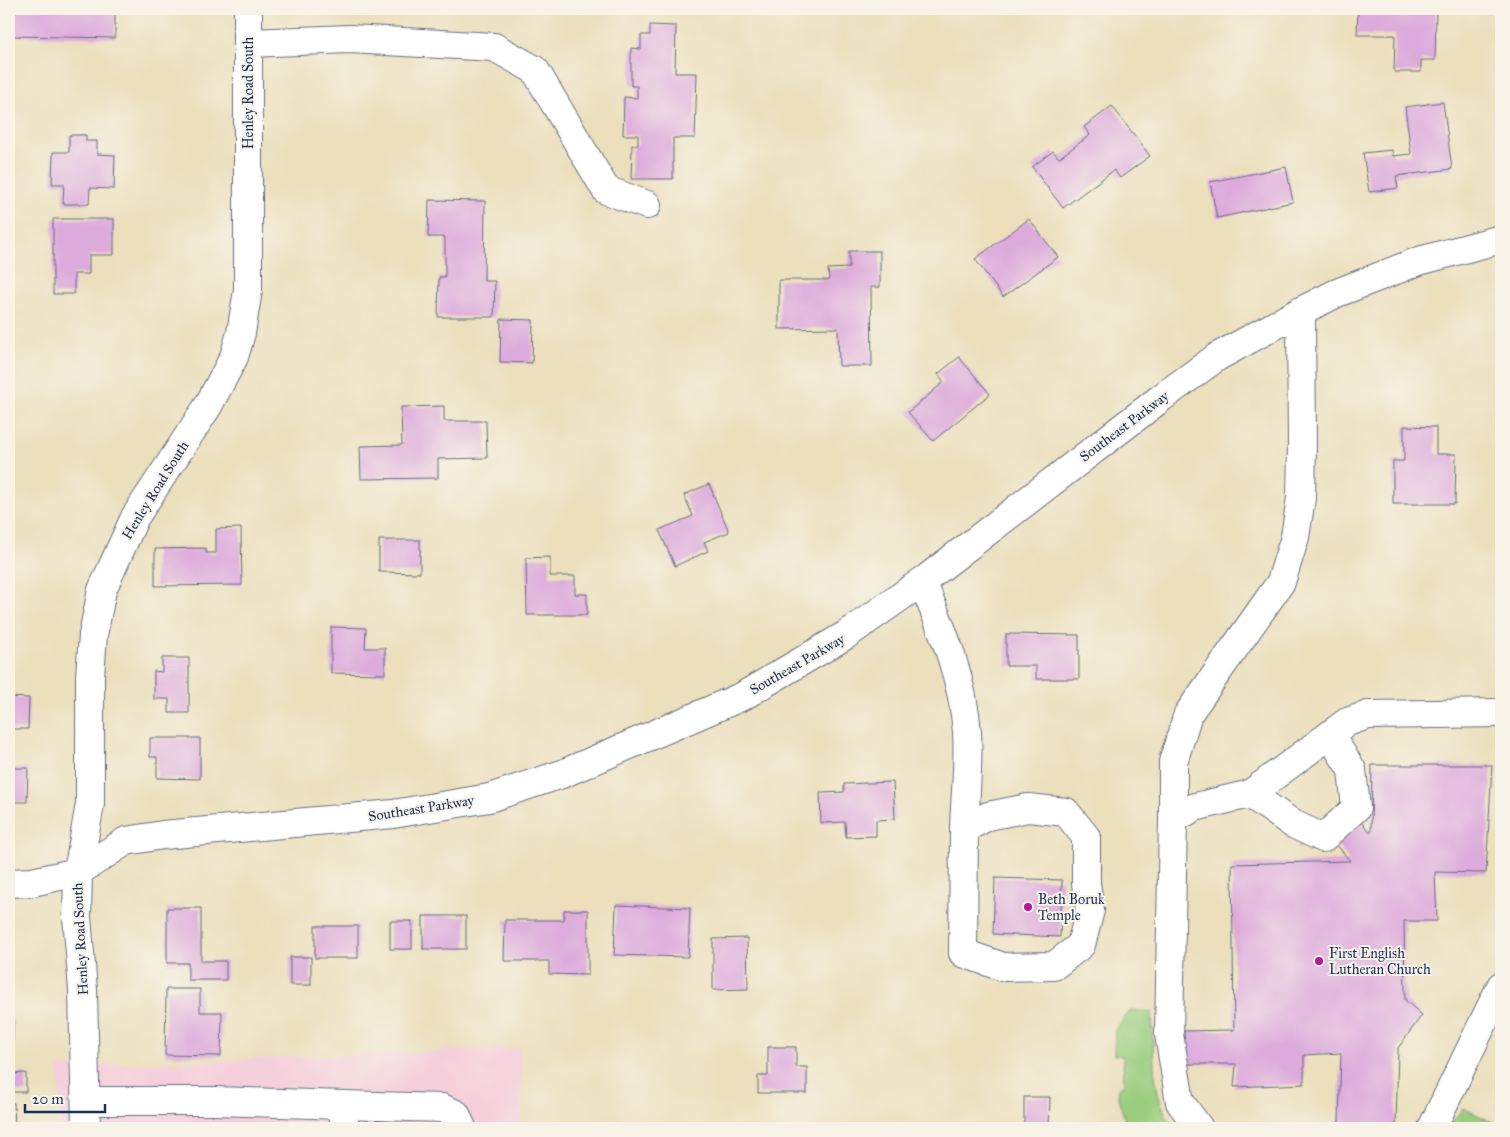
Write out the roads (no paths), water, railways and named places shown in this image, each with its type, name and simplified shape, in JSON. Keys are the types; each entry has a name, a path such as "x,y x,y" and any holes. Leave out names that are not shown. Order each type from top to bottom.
{"street":[{"name":"Henley Road South","path":"86,1128 83,990 77,917 78,872 90,804 90,676 94,635 102,590 135,517 208,406 234,357 242,333 248,290 248,9"},
{"path":"248,43 350,39 494,47 535,70 606,190 647,205"},
{"name":"Southeast Parkway","path":"9,883 32,882 78,872 126,841 163,835 393,814 489,798 562,774 742,696 846,635 922,582 1217,357 1300,311 1337,293 1419,261 1501,239"},
{"path":"1198,1128 1180,1102 1169,1034 1174,819 1173,762 1188,714 1281,582 1295,536 1301,498 1302,463 1300,311"},
{"path":"922,582 947,641 961,688 967,733 964,829 963,954 1004,967 1054,966 1081,944 1090,910 1086,883 1086,837 1066,812 1028,808 988,816 964,829"},
{"path":"1174,819 1195,807 1250,794 1347,722 1368,715 1501,713"},
{"path":"1250,794 1293,824 1323,838 1356,808 1352,770 1330,735"},
{"path":"1432,1128 1501,986"},
{"path":"86,1101 214,1101 344,1117 442,1108 456,1114 462,1128"}],"place":[{"name":"Beth Boruk Temple","path":"1028,907"},
{"name":"First English Lutheran Church","path":"1319,961"}]}
